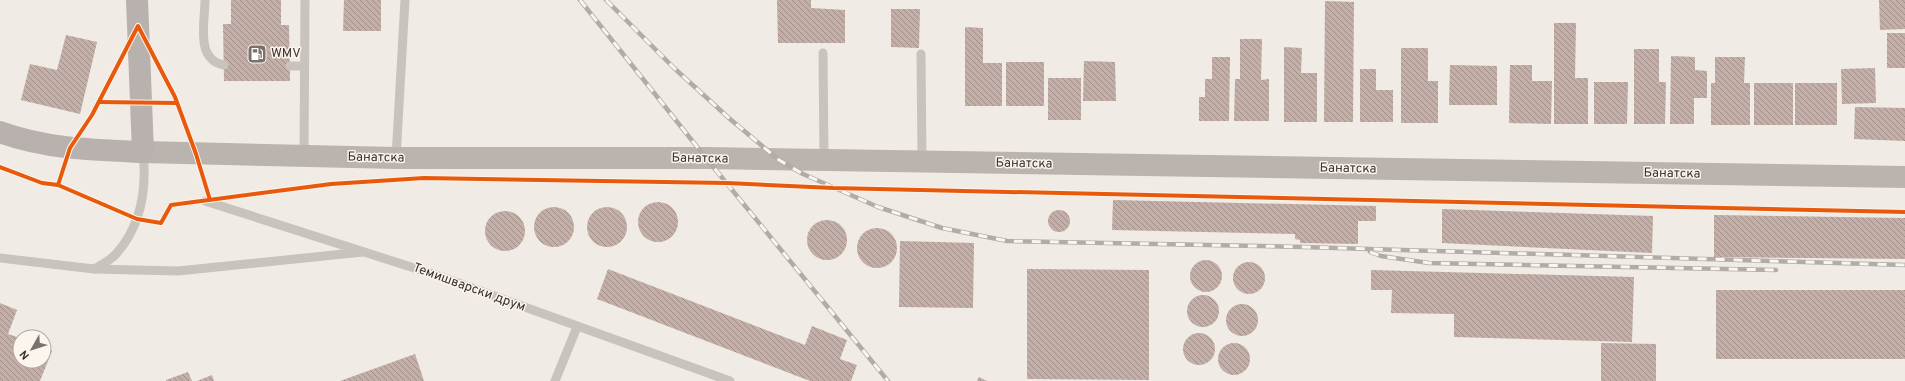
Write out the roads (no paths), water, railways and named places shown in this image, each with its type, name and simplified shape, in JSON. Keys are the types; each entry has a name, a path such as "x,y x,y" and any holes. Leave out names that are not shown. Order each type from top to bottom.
{"main road":[{"path":"0,132 36,143 50,145 103,151 144,152 137,0"},
{"name":"Банатска","path":"144,152 396,158 706,158 1905,177"}],"lane":[{"path":"205,0 204,43 208,58 215,64 224,65"},
{"path":"304,156 305,0"},
{"path":"396,158 405,0"},
{"path":"823,53 824,161"},
{"path":"921,54 922,162"},
{"path":"290,66 304,66"},
{"path":"94,270 115,255 132,233 143,196 144,152"},
{"name":"Темишварски друм","path":"205,201 366,252 730,381"},
{"path":"0,258 94,270 178,271 366,252"},
{"path":"555,381 577,327"}],"railway":[{"path":"580,0 706,158 888,381"},
{"path":"606,0 674,68 730,119 779,160 803,174 878,207 942,228 1007,241 1303,247 1905,265"},
{"path":"1370,252 1381,256 1429,263 1776,270"}],"place":[{"name":"WMV","path":"257,54"}]}
